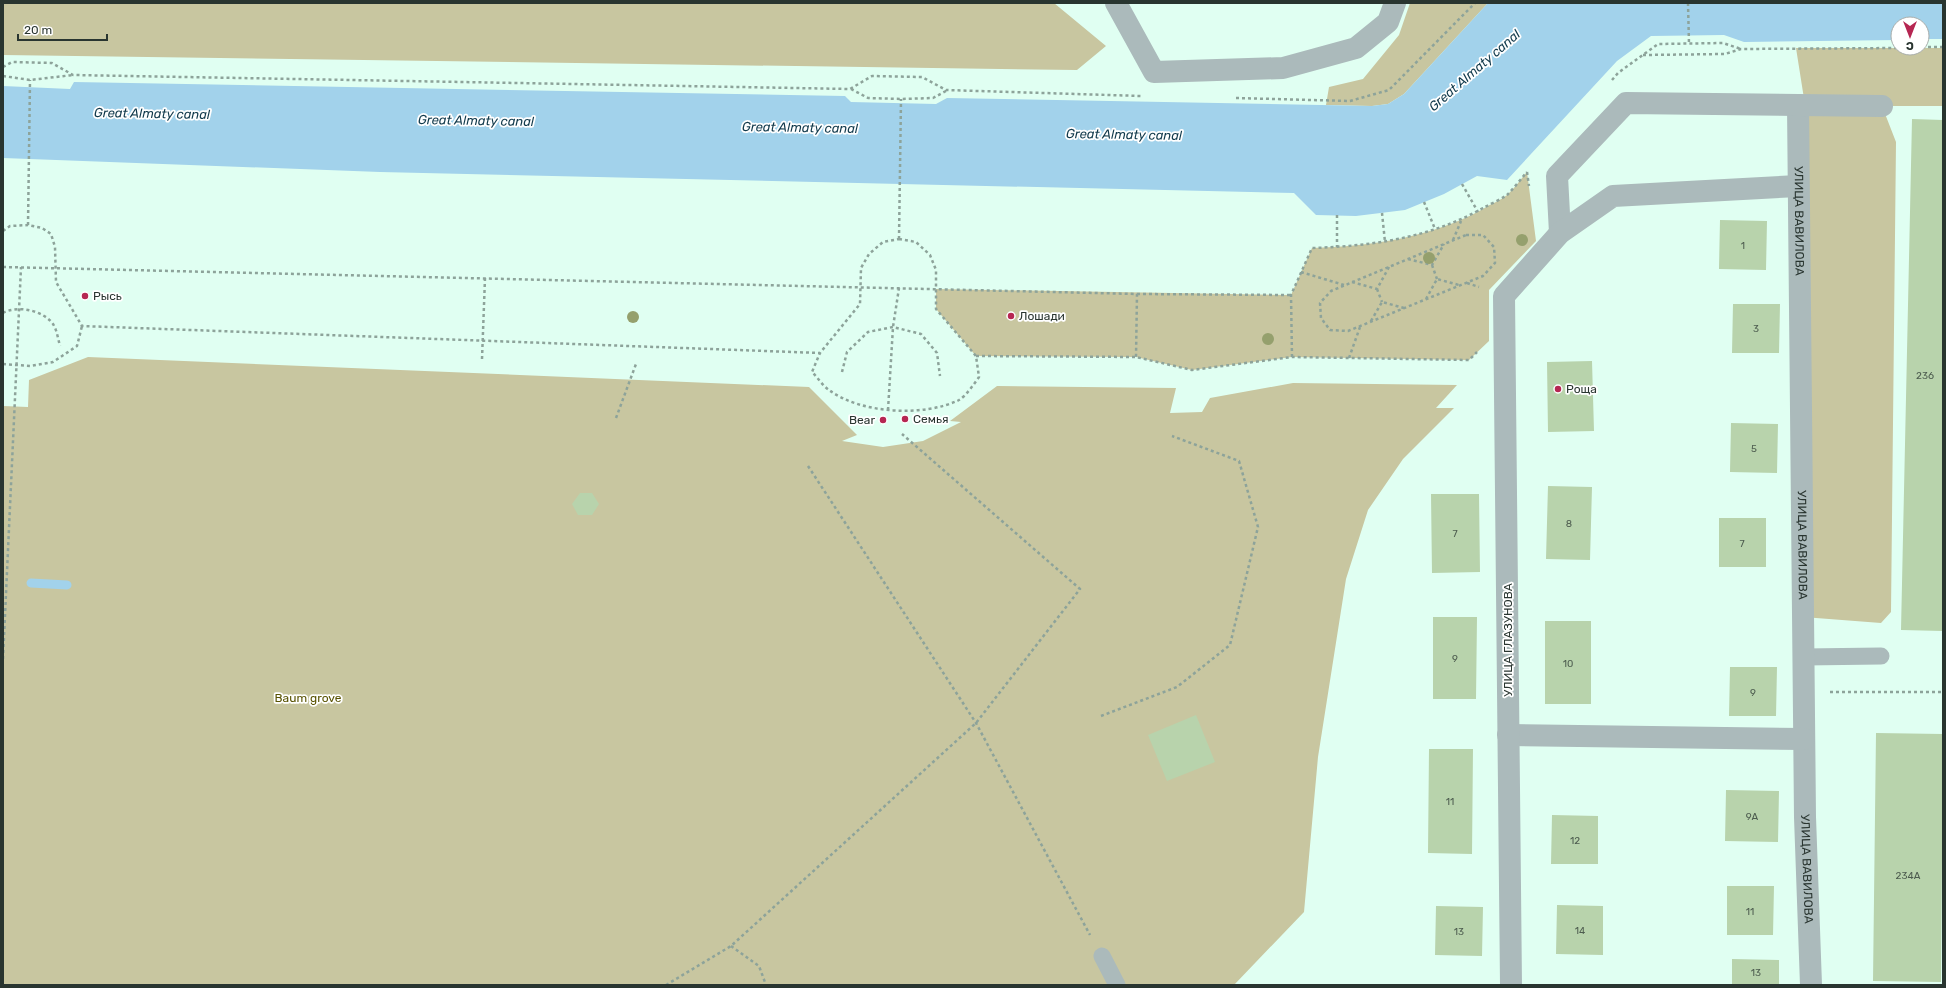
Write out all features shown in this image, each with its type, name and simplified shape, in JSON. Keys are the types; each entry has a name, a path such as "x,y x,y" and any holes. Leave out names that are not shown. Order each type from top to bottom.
{"street":[{"path":"1116,3 1154,72 1283,68 1356,48 1388,22 1395,3"},
{"path":"1560,233 1557,176 1626,103 1882,106"},
{"name":"УЛИЦА ВАВИЛОВА","path":"1798,105 1804,738 1811,985"},
{"path":"1560,233 1613,196 1798,186"},
{"name":"УЛИЦА ГЛАЗУНОВА","path":"1511,985 1504,296 1560,233"},
{"path":"1508,735 1804,738"}],"lane":[{"path":"1804,657 1880,656"},
{"path":"1102,956 1117,985"}],"path":[{"path":"1231,98 1350,101 1389,90 1475,3"},
{"path":"1688,3 1689,44"},
{"path":"1607,85 1618,73 1658,44 1723,43 1741,49"},
{"path":"1930,47 1943,47"},
{"path":"1642,55 1725,54 1741,49 1890,48"},
{"path":"3,67 12,62 52,63 73,75"},
{"path":"3,76 30,80 73,75 850,89 868,98 901,99 933,98 946,90"},
{"path":"850,89 872,76 922,77 946,90 1144,96"},
{"path":"28,225 30,80"},
{"path":"899,239 901,99"},
{"path":"1292,357 1291,295 1312,248 1356,247 1413,237 1460,221 1506,195 1532,167"},
{"path":"1527,172 1529,188"},
{"path":"1462,184 1478,212"},
{"path":"1424,202 1435,229"},
{"path":"1382,213 1385,242"},
{"path":"1337,216 1337,247"},
{"path":"1453,240 1460,221"},
{"path":"3,231 10,226 28,225 42,228 51,234 55,247 56,282 82,326 77,346 54,362 30,366 3,364"},
{"path":"1466,235 1483,235 1494,247 1494,263 1483,276 1348,331 1330,330 1321,318 1320,303 1331,291 1453,240 1466,235"},
{"path":"899,239 916,242 930,255 936,270 936,308 976,356 979,377 960,400 926,410 888,410 855,404 829,390 812,372 820,352 860,304 861,268 869,254 883,242 899,239"},
{"path":"1432,266 1445,244"},
{"path":"1407,259 1432,266"},
{"path":"1426,299 1437,279 1432,266"},
{"path":"3,267 1137,294 1291,295"},
{"path":"3,659 21,267"},
{"path":"1382,302 1377,289 1389,267"},
{"path":"1301,272 1344,285"},
{"path":"482,360 485,278"},
{"path":"1437,279 1459,285"},
{"path":"1351,282 1377,289"},
{"path":"1466,283 1481,287"},
{"path":"888,410 893,327 899,288"},
{"path":"1136,358 1137,294"},
{"path":"1382,302 1405,308"},
{"path":"1370,322 1382,302"},
{"path":"3,313 19,309 39,314 53,324 60,346"},
{"path":"82,326 482,342 820,352"},
{"path":"1348,358 1360,326"},
{"path":"842,372 847,352 868,332 893,327 921,334 937,352 940,376"},
{"path":"976,356 1136,358 1192,370 1292,357 1469,360 1479,351"},
{"path":"616,418 636,364"},
{"path":"666,985 731,946 976,723 1080,589 902,434"},
{"path":"1101,716 1177,687 1230,646 1258,527 1239,461 1172,436"},
{"path":"808,466 976,723 1102,956"},
{"path":"1804,692 1943,692"},
{"path":"731,946 759,966 766,985"}],"green space":[{"path":"3,3 1054,3 1106,46 1077,70 3,55"},
{"path":"1410,3 1488,3 1404,94 1388,104 1372,106 1326,105 1329,87 1363,79 1399,35"},
{"path":"1796,48 1890,48 1890,56 1930,56 1930,48 1943,48 1943,106 1882,106 1896,142 1891,612 1881,623 1803,617 1805,105"},
{"path":"1527,172 1536,241 1489,290 1489,341 1469,360 1292,357 1192,370 1136,357 976,356 936,309 936,289 1291,295 1312,248 1356,245 1400,239 1442,227 1463,219 1504,197"},
{"name":"Baum grove","path":"88,357 809,387 857,435 842,441 883,447 923,441 961,422 950,421 997,386 1176,388 1170,413 1202,412 1210,398 1293,383 1457,385 1436,408 1454,408 1403,459 1368,510 1346,579 1318,757 1304,912 1234,985 3,985 3,406 28,407 29,380"}],"water":[{"name":"Great Almaty canal","path":"1488,3 1943,3 1943,39 1930,39 1930,16 1890,16 1890,40 1744,42 1724,35 1651,36 1617,61 1507,180 1477,176 1444,194 1405,210 1356,216 1316,215 1294,193 380,172 3,158 3,86 70,89 74,82 845,96 851,102 936,104 947,98 1372,106 1388,104 1404,94"}],"building":[{"path":"1912,119 1943,120 1943,631 1901,630"},
{"path":"1720,220 1767,221 1766,270 1719,269"},
{"path":"1733,304 1780,304 1779,353 1732,353"},
{"path":"1592,361 1594,431 1548,432 1547,362"},
{"path":"1731,423 1778,424 1777,473 1730,472"},
{"path":"1548,486 1592,487 1590,560 1546,559"},
{"path":"580,493 592,493 599,504 592,515 578,515 572,504"},
{"path":"1431,494 1479,494 1480,572 1432,573"},
{"path":"1719,518 1766,518 1766,567 1719,567"},
{"path":"1433,617 1477,617 1476,699 1433,699"},
{"path":"1545,621 1591,621 1591,704 1545,704"},
{"path":"1730,667 1777,667 1776,716 1729,716"},
{"path":"1196,715 1215,762 1167,781 1148,735"},
{"path":"1876,733 1943,734 1941,982 1873,981"},
{"path":"1429,749 1473,749 1472,854 1428,853"},
{"path":"1726,790 1779,791 1778,842 1725,841"},
{"path":"1552,815 1598,816 1598,864 1551,864"},
{"path":"1727,886 1774,886 1773,935 1727,935"},
{"path":"1557,905 1603,906 1603,955 1556,954"},
{"path":"1436,906 1483,907 1482,956 1435,955"},
{"path":"1732,959 1779,960 1779,985 1732,985"}],"waterway":[{"path":"31,583 67,585"}],"place":[{"name":"Рысь","path":"85,296"},
{"name":"Лошади","path":"1011,316"},
{"name":"Роща","path":"1558,389"},
{"name":"Семья","path":"905,419"},
{"name":"Bear","path":"883,420"}]}
